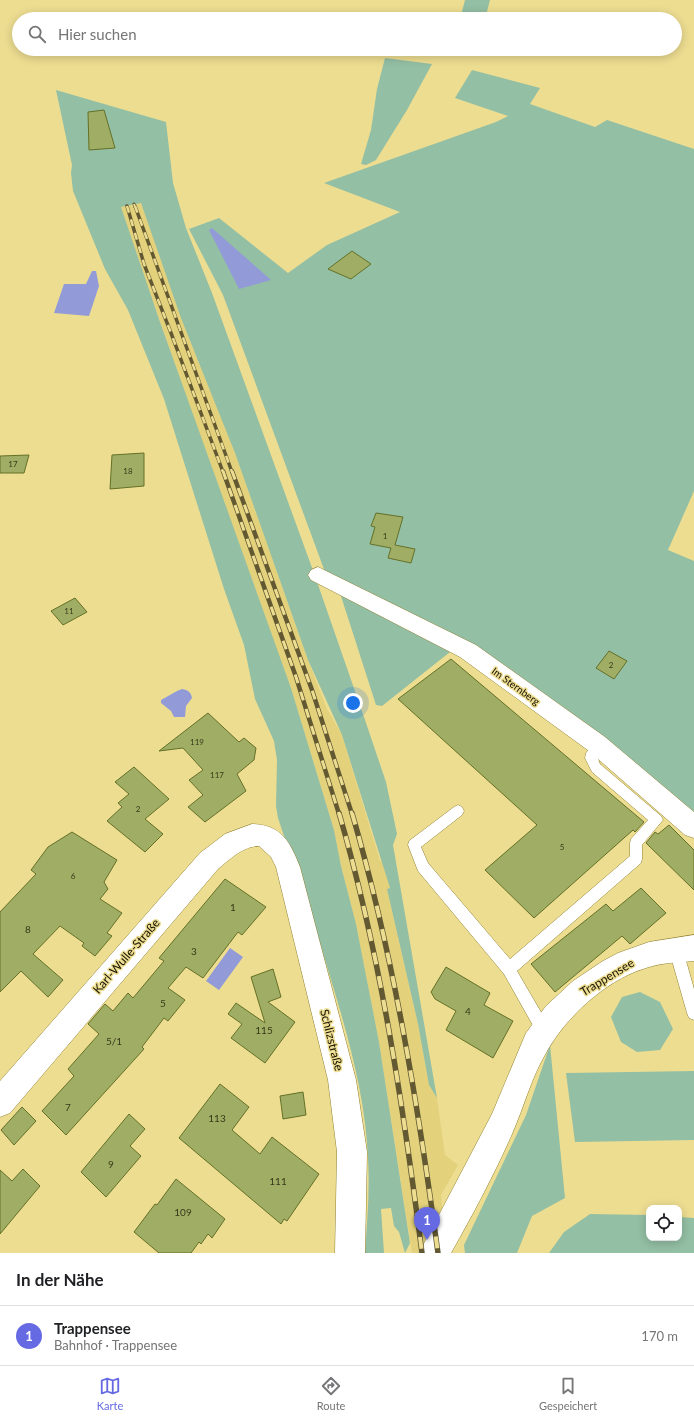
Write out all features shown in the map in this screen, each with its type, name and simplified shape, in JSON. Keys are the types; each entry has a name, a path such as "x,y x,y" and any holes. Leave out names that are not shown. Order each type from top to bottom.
{"street":[{"name":"Im Sternberg","path":"318,575 468,651 599,746 694,827"},
{"name":"Karl-Wulle-Straße","path":"0,1103 209,861 240,838 255,834 268,838"},
{"name":"Schlizstraße","path":"268,838 279,848 288,867 342,1080 352,1152 350,1253"},
{"name":"Trappensee","path":"434,1253 502,1124 536,1042 545,1029 575,996 625,964 644,956 685,949"}],"lane":[{"path":"509,969 636,859 636,843 658,820 596,768 591,758 592,753 599,746"},
{"path":"458,811 414,845 423,867 509,969 540,1024 545,1029"},
{"path":"685,949 694,1013"}],"shaded area":[{"path":"141,203 235,453 308,660 327,709 342,735 380,861 382,861 390,888 387,889 418,1024 429,1085 437,1098 445,1155 458,1165 441,1195 446,1253 412,1253 379,1042 356,924 341,866 334,830 291,688 221,496 120,207"}],"green space":[{"path":"465,0 490,0 487,12 462,12"},
{"path":"385,58 432,64 407,110 376,160 366,165 361,164 371,130 377,89"},
{"path":"472,70 540,88 530,104 595,127 607,120 694,149 694,491 668,550 694,561 694,835 674,816 455,648 382,706 376,705 340,593 325,572 223,295 189,229 219,218 288,273 327,245 400,212 324,183 496,122 508,116 455,98"},
{"path":"56,90 166,122 173,183 186,228 212,293 315,576 386,782 397,834 393,845 437,1098 429,1085 418,1024 387,889 390,888 342,735 308,660 235,453 181,318 141,203 121,207 160,322 291,688 334,830 341,866 356,924 379,1042 410,1243 405,1253 399,1232 394,1226 391,1208 381,1209 384,1253 365,1253 369,1171 367,1138 361,1096 347,1034 315,927 278,818 276,806 277,760 274,741 255,699 244,645 224,589 164,399 128,310 105,269 73,191 71,173 72,165"},
{"path":"640,992 660,1002 673,1029 660,1050 637,1052 621,1042 611,1017 622,997"},
{"path":"550,1045 565,1198 532,1216 517,1253 465,1253 464,1245 526,1115"},
{"path":"694,1071 694,1140 575,1142 566,1073"},
{"path":"590,1214 646,1215 646,1241 682,1241 682,1217 694,1218 694,1253 549,1253 564,1232"}],"water":[{"path":"212,228 271,280 239,289 209,230"},
{"path":"92,271 96,271 99,286 89,316 54,313 64,284 86,284"},
{"path":"182,689 189,692 192,698 186,706 185,717 174,717 171,711 161,703 161,700"},
{"path":"230,948 243,957 219,990 206,981"}],"building":[{"path":"104,110 115,148 89,150 88,112"},
{"path":"352,251 371,264 351,279 328,269"},
{"path":"144,453 144,486 110,489 112,455"},
{"path":"29,455 24,473 0,473 0,456"},
{"path":"376,513 403,517 395,545 415,549 411,563 388,558 391,548 370,544 375,527 371,526"},
{"path":"75,598 87,612 63,625 51,611"},
{"path":"609,651 627,661 614,679 596,668"},
{"path":"451,659 644,822 635,832 633,830 534,918 485,870 537,825 398,699"},
{"path":"208,713 239,742 244,738 256,748 254,760 237,774 246,791 205,822 188,807 203,795 189,780 203,770 183,748 159,751"},
{"path":"134,767 169,799 145,819 163,834 145,852 107,821 122,807 118,803 129,794 115,782"},
{"path":"669,825 694,850 694,890 646,843 655,832 658,834"},
{"path":"72,832 117,860 104,882 108,889 100,899 122,913 107,933 112,936 95,956 82,946 84,943 60,926 33,954 63,980 48,997 21,971 0,992 0,912 36,874 31,870 48,847"},
{"path":"225,879 266,907 242,935 238,932 203,978 186,967 168,988 185,1000 168,1021 164,1018 142,1047 144,1049 66,1135 42,1111 74,1076 68,1069 99,1034 88,1024 105,1004 113,1011 128,993 133,998 164,961 159,958"},
{"path":"641,888 666,913 630,944 622,936 555,992 531,964 606,904 613,911"},
{"path":"446,967 490,993 484,1005 513,1021 493,1058 446,1030 456,1011 435,999 431,992"},
{"path":"273,969 281,997 268,1002 295,1022 265,1063 231,1038 242,1024 228,1014 236,1003 265,1023 251,977"},
{"path":"220,1084 249,1107 232,1130 260,1154 272,1137 319,1174 287,1221 284,1219 281,1224 179,1138"},
{"path":"303,1092 306,1115 283,1119 280,1096"},
{"path":"22,1107 36,1121 14,1145 1,1130"},
{"path":"129,1114 145,1129 130,1146 141,1156 106,1197 81,1172"},
{"path":"23,1169 40,1186 0,1234 0,1170 12,1181"},
{"path":"176,1179 225,1219 212,1238 208,1234 201,1244 199,1242 191,1253 159,1253 134,1232 155,1204 157,1205"}],"railway":[{"path":"127,206 144,264 223,472"},
{"path":"135,206 232,472"},
{"path":"223,471 296,677 339,814"},
{"path":"232,471 312,690 352,814"},
{"path":"339,813 354,867 379,976 407,1142 422,1253"},
{"path":"352,813 380,922 403,1032 422,1142 438,1253"}],"place":[{"name":"Trappensee","path":"427,1240"}]}
